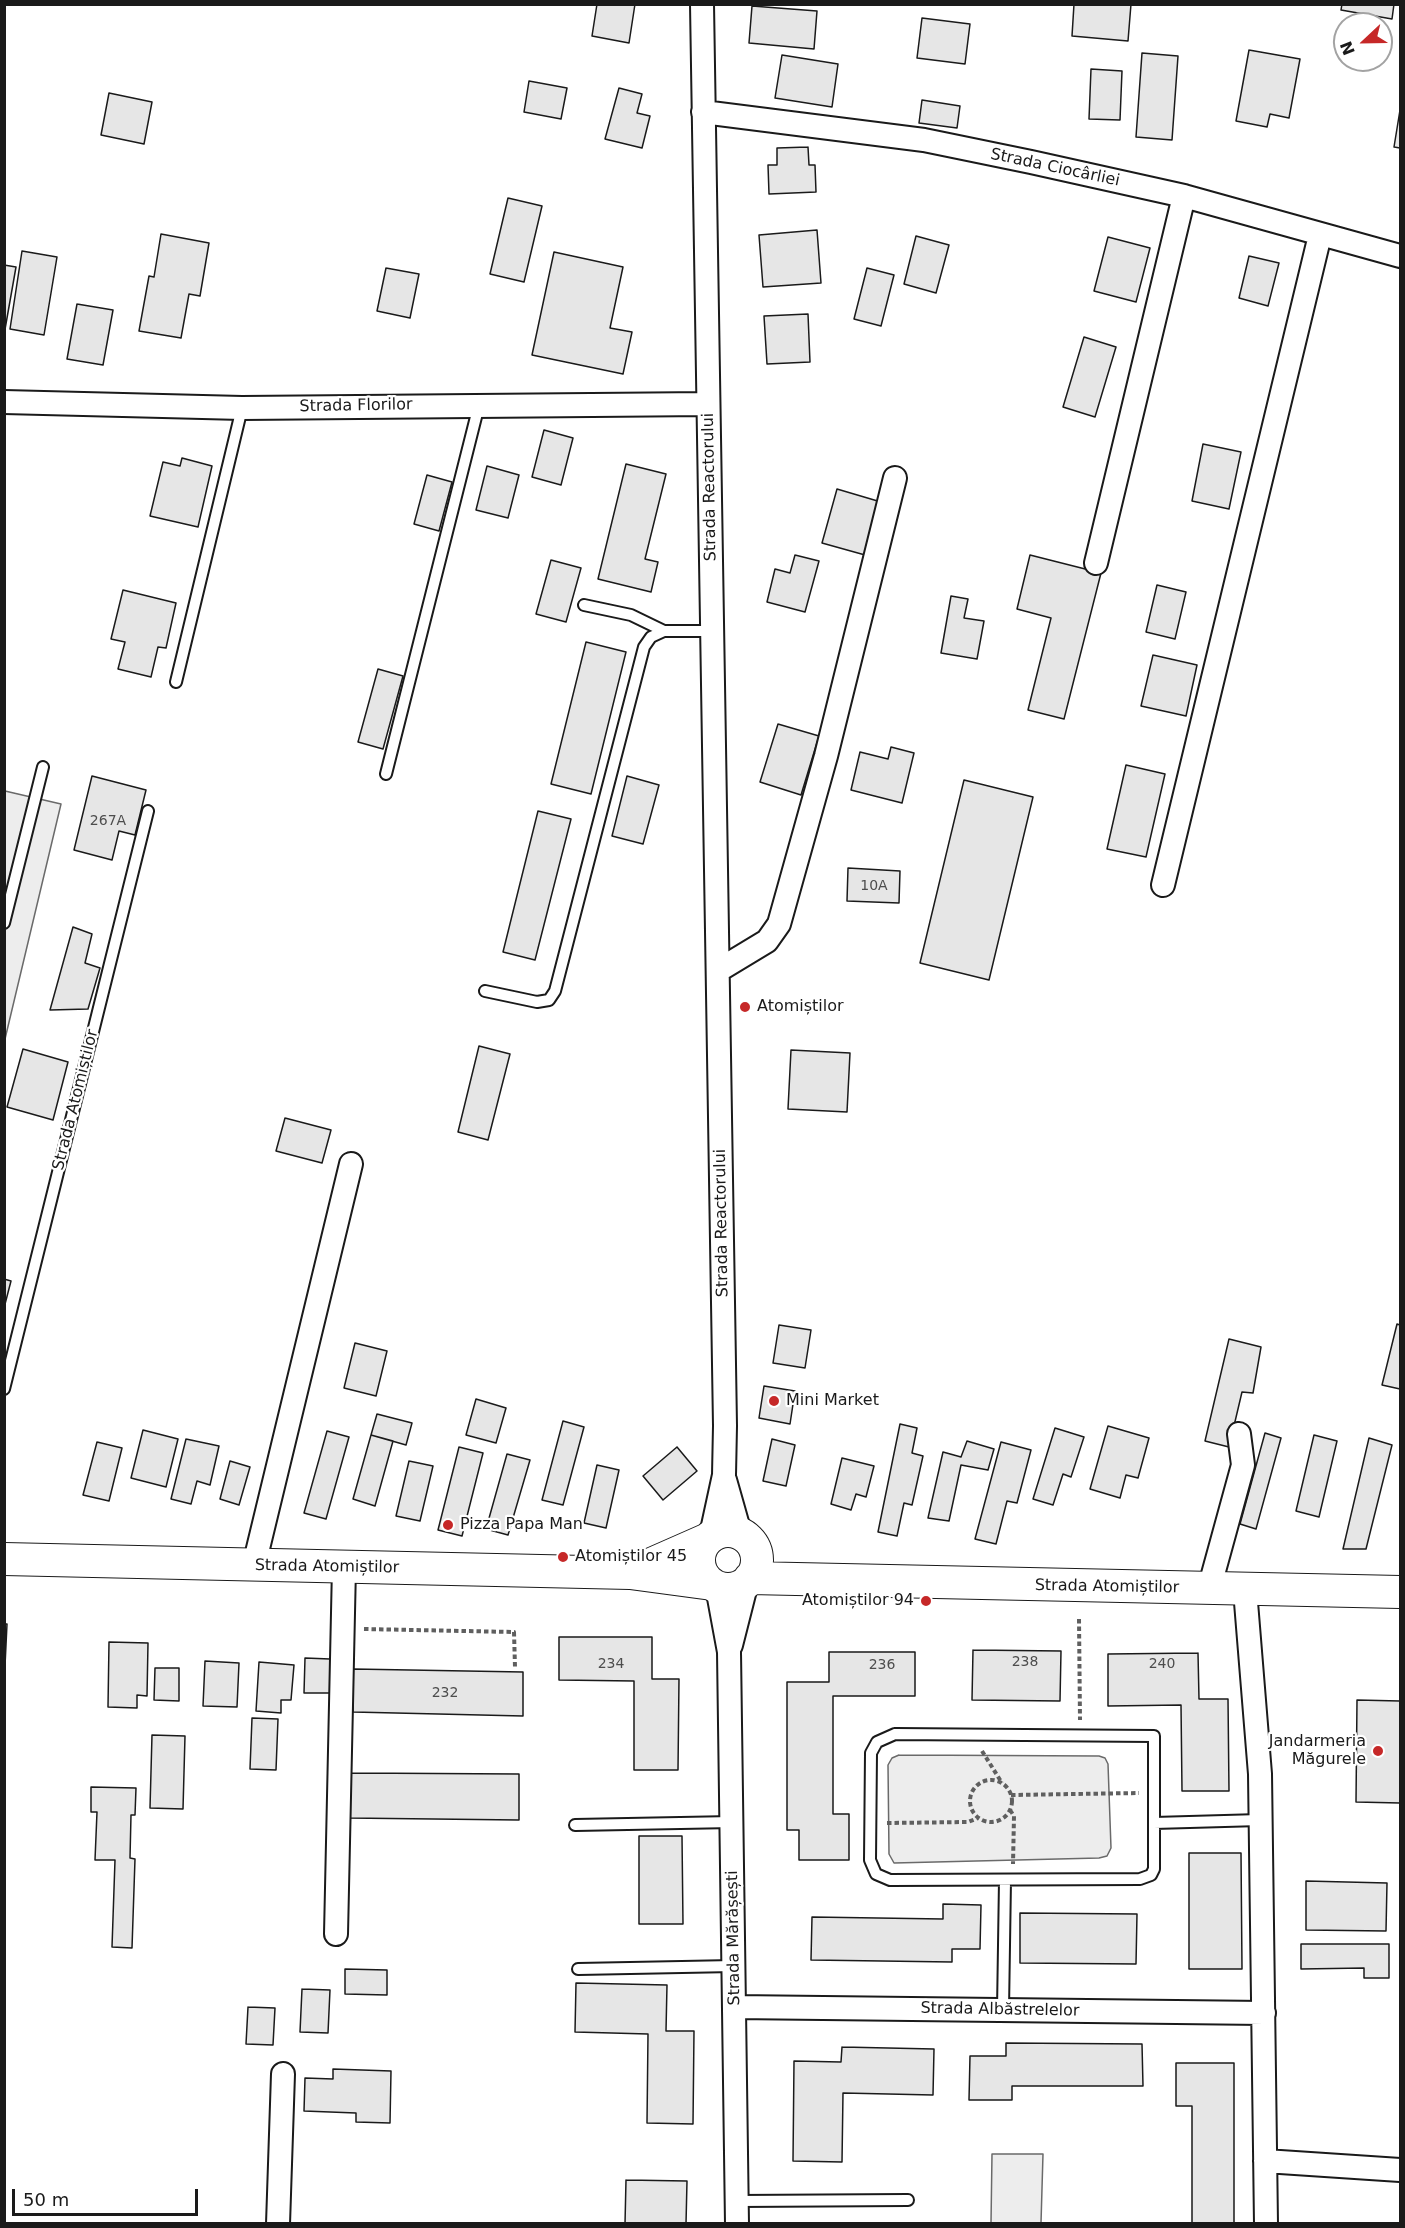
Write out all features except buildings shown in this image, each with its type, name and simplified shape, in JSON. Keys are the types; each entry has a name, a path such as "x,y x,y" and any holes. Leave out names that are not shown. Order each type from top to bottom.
{"main road":[{"name":"Strada Atomiștilor","path":"11,1554 254,1565 630,1573 731,1589 735,1553"},
{"name":"Strada Atomiștilor","path":"630,1573 735,1553 814,1579 1401,1592"},
{"path":"714,1586 704,1577 699,1561 735,1553"}],"street":[{"name":"Strada Reactorului","path":"702,4 719,970 724,1475 735,1553"},
{"name":"Strada Ciocârliei","path":"704,112 924,140 1184,196 1401,256"},
{"path":"1096,563 1184,196"},
{"path":"1163,885 1320,235"},
{"name":"Strada Florilor","path":"4,402 242,408 479,404 708,404"},
{"path":"719,970 767,941 779,924 825,756 895,478"},
{"path":"254,1565 351,1164"},
{"path":"1209,1589 1220,1556 1243,1466 1239,1434"},
{"name":"Strada Mărășești","path":"735,1553 729,1652 737,2212"},
{"path":"336,1934 344,1567"},
{"name":"Strada Mărășești","path":"714,1586 729,1652"},
{"path":"1245,1590 1257,1719 1266,2223"},
{"name":"Strada Albăstrelelor","path":"735,2007 1264,2013"},
{"path":"278,2223 283,2074"},
{"path":"1265,2161 1401,2170"}],"lane":[{"path":"386,774 479,404"},
{"path":"176,682 242,408"},
{"path":"584,605 631,615 664,631"},
{"path":"485,990 537,1002 549,1000 555,991 644,647 651,637 664,631 713,631"},
{"path":"4,923 43,767"},
{"name":"Strada Atomiștilor","path":"4,1389 148,811"},
{"path":"895,1734 972,1735 1154,1736 1154,1869 1151,1875 1140,1880 890,1880 876,1874 870,1860 870,1823 871,1753 877,1742 895,1734"},
{"path":"1154,1823 1260,1820"},
{"path":"575,1825 733,1822"},
{"path":"1003,2010 1009,1880"},
{"path":"578,1969 735,1966"},
{"path":"737,2212 908,2200"}],"path":[{"path":"1079,1618 1081,1736"},
{"path":"343,1628 514,1632 515,1667"},
{"path":"972,1735 1011,1795 1010,1809 1014,1816 1009,1880"},
{"path":"978,1818 970,1804 975,1788 980,1783 992,1780 1003,1785"},
{"path":"1011,1795 1154,1793"},
{"path":"870,1823 968,1822 978,1818 992,1822 1001,1819 1010,1809"}],"shaded area":[{"path":"5,791 61,804 5,1039 4,793"},
{"path":"899,1755 1099,1756 1105,1758 1108,1764 1111,1848 1107,1856 1099,1858 894,1863 889,1854 888,1765 892,1758"},
{"path":"992,2154 1043,2154 1041,2223 991,2223"}],"place":[{"name":"Atomiștilor","path":"745,1007"},
{"name":"Mini Market","path":"774,1401"},
{"name":"Pizza Papa Man","path":"448,1525"},
{"name":"Atomiștilor 45","path":"563,1557"},
{"name":"Atomiștilor 94","path":"926,1601"},
{"name":"Jandarmeria Măgurele","path":"1378,1751"}]}
